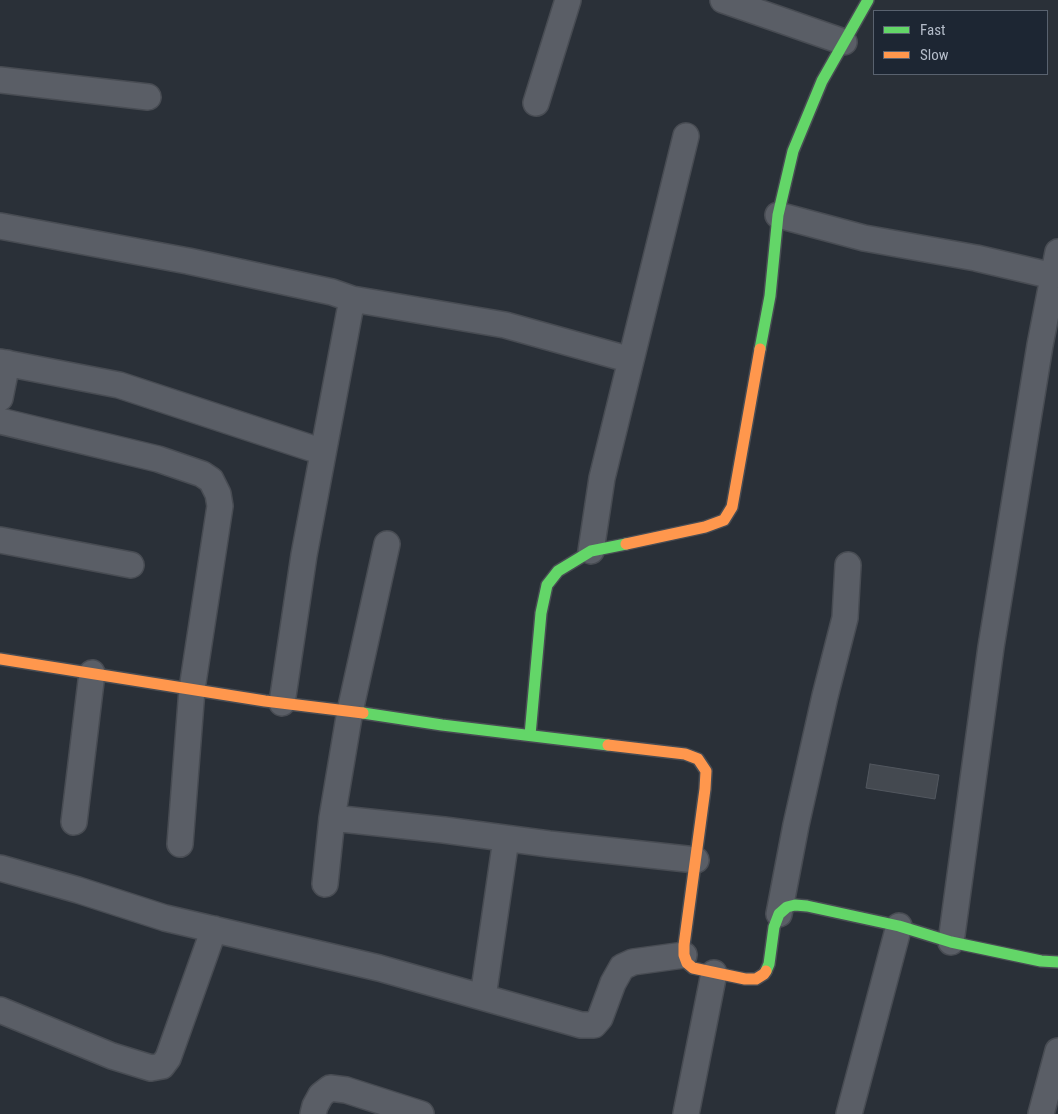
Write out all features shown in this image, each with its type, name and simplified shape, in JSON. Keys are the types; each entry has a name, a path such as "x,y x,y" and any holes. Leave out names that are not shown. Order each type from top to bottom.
{"street":[{"path":"536,103 568,0"},
{"path":"724,0 844,42"},
{"path":"530,735 541,613 546,584 558,571 591,551 705,527 724,520 732,507 770,296 778,215 793,151 822,81 868,0"},
{"path":"0,80 148,97"},
{"path":"591,551 602,478 686,136"},
{"path":"778,215 864,238 976,258 1056,264 1040,345 993,637 950,942"},
{"path":"0,226 188,261 332,292 352,299 505,325 631,360"},
{"path":"282,703 304,555 352,299"},
{"path":"0,398 4,363 119,385 323,452"},
{"path":"0,421 158,459 202,474 210,480 218,494 220,506 192,689 180,844"},
{"path":"0,540 131,565"},
{"path":"325,884 332,818 350,711 387,544"},
{"path":"0,659 282,703 442,725 686,754 698,759 706,771 705,789 684,955 687,963 693,968 745,979 756,979 764,974 769,964 774,927 779,914 800,807 845,618 848,565"},
{"path":"74,822 92,673"},
{"path":"332,818 696,860"},
{"path":"484,997 506,839"},
{"path":"0,868 78,890 165,918 379,968 581,1025 594,1025 600,1018 613,983 622,967 633,962 684,955"},
{"path":"779,914 787,907 796,905 807,906 900,926 950,942 1041,961 1058,962"},
{"path":"848,1114 900,926"},
{"path":"0,1010 112,1056 151,1068 162,1066 168,1058 214,929"},
{"path":"686,1114 714,972"},
{"path":"1042,1114 1058,1051"},
{"path":"313,1114 321,1094 330,1088 346,1090 421,1114"}],"building":[{"path":"870,764 939,775 935,799 866,788"}],"traffic: fast":[{"path":"760,349 770,296 778,215 793,151 822,81 868,0"},
{"path":"530,735 541,613 547,585 558,571 591,551 626,544"},
{"path":"363,713 442,725 608,745"},
{"path":"766,971 769,964 774,927 779,914 787,907 795,905 899,926 951,942 1041,961 1058,962"}],"traffic: slow":[{"path":"626,544 705,527 724,520 732,507 760,349"},
{"path":"0,659 265,701 363,713"},
{"path":"608,745 685,754 698,759 706,771 705,789 684,955 687,963 693,968 745,979 756,979 766,971"}]}
